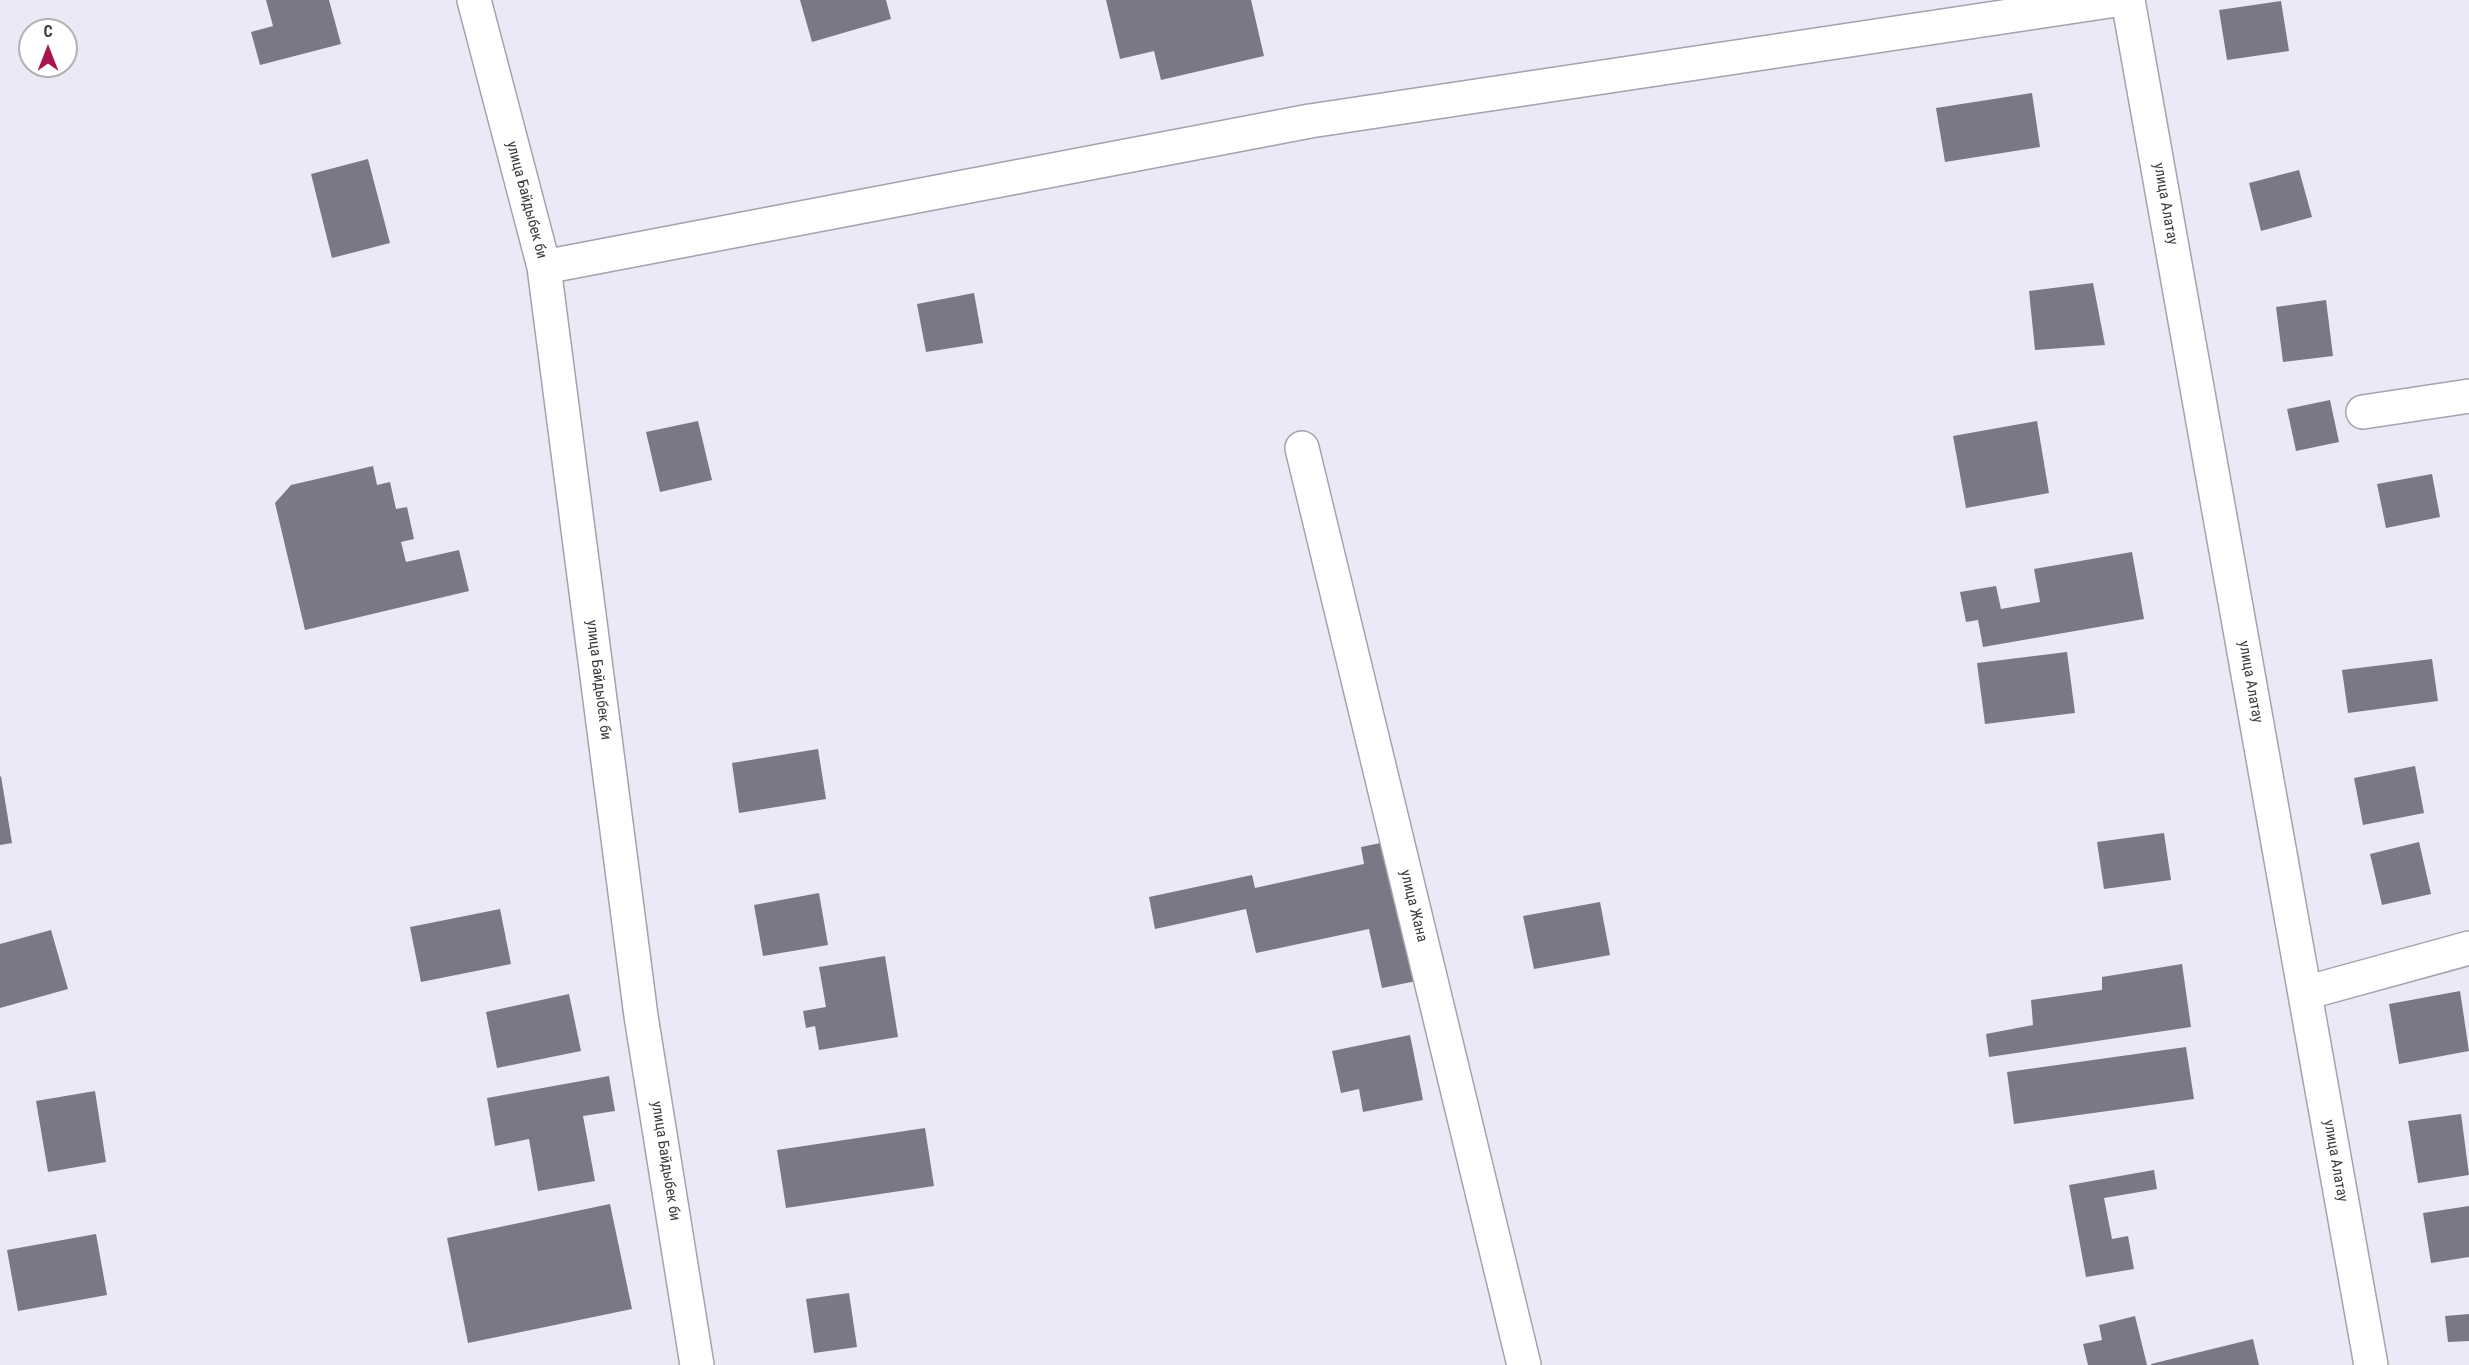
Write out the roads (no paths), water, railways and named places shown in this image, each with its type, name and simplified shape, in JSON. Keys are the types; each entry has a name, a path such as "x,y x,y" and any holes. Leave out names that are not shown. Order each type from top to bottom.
{"street":[{"name":"улица Байдыбек би","path":"474,0 544,267 641,1016 697,1365"},
{"path":"544,267 1310,121 2116,0"},
{"name":"улица Алатау","path":"2128,0 2371,1365"},
{"path":"2363,412 2469,396"},
{"name":"улица Жана","path":"1302,448 1524,1365"},
{"path":"2305,993 2469,948"}]}
